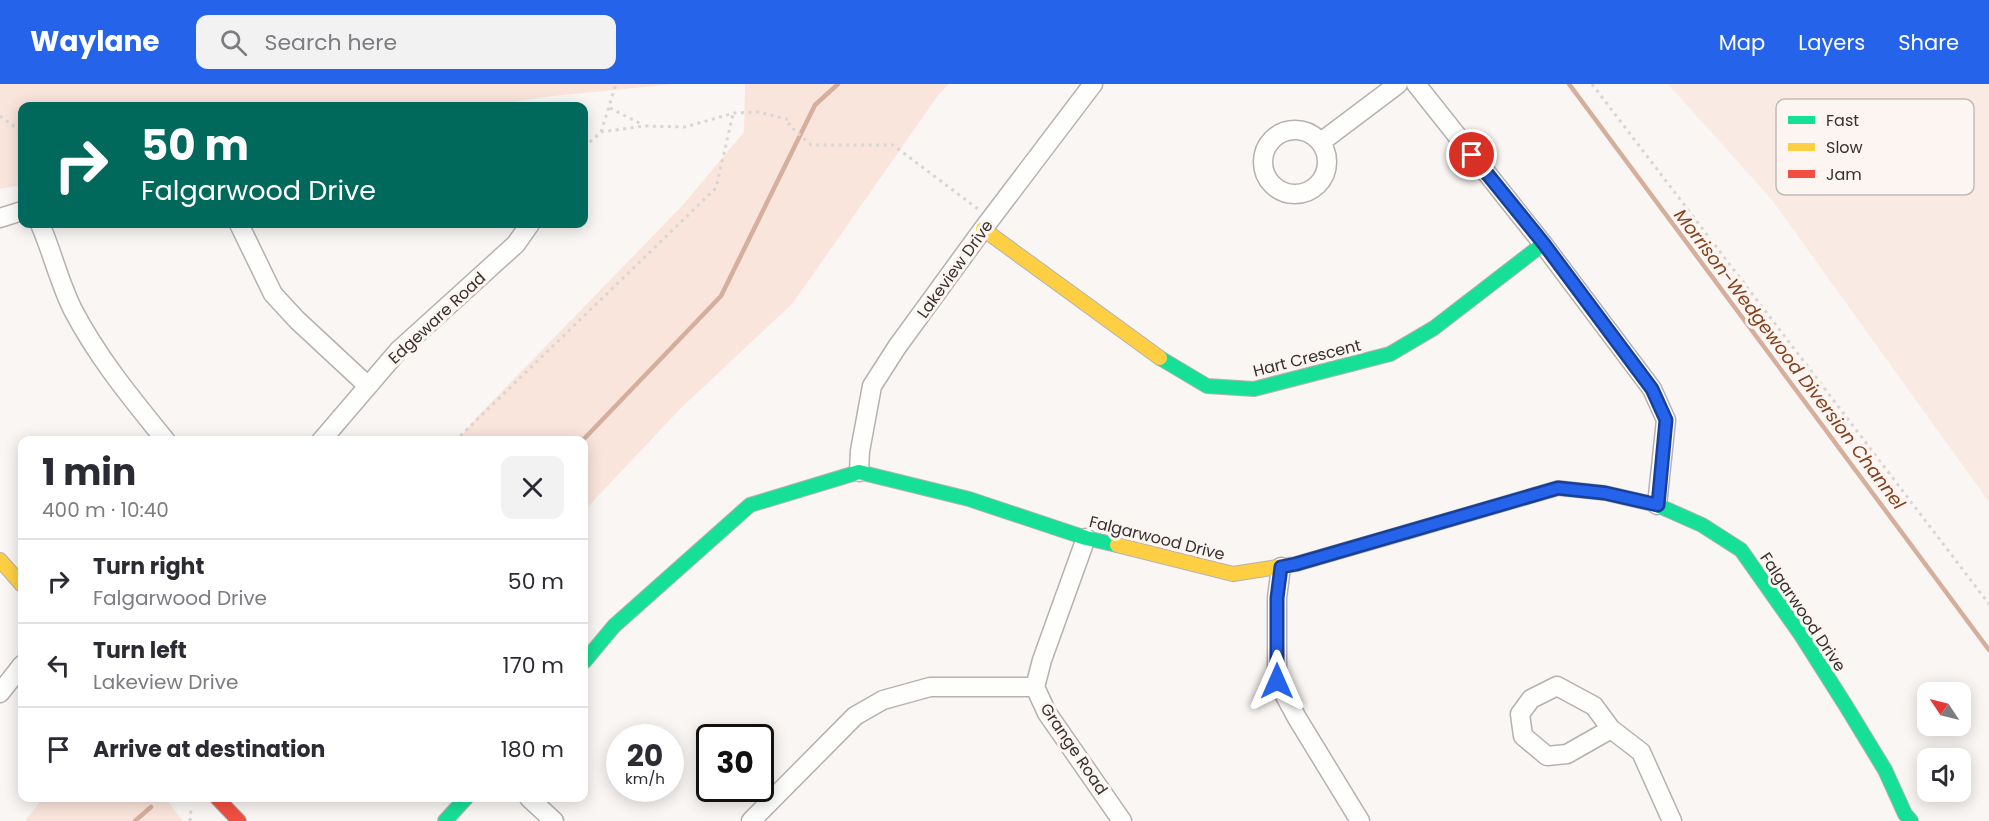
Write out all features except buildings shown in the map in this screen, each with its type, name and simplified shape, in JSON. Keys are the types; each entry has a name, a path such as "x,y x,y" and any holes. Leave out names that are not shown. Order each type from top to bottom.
{"street":[{"name":"Lakeview Drive","path":"859,472 860,451 872,386 897,347 983,229 1093,84"},
{"path":"1321,142 1398,84"},
{"path":"1416,84 1544,244 1652,389 1666,420 1658,505"},
{"path":"0,218 18,212"},
{"path":"42,228 72,307 89,339 113,377 162,436"},
{"path":"241,228 273,294 297,320 368,386"},
{"name":"Edgeware Road","path":"325,436 398,351 516,244 527,228"},
{"name":"Hart Crescent","path":"983,229 1170,365 1207,386 1254,389 1390,354 1434,328 1544,244"},
{"path":"588,657 614,626 750,505 859,472"},
{"name":"Falgarwood Drive","path":"859,472 969,499 1086,538 1233,574 1296,564 1558,488 1605,493 1658,505 1702,525 1741,550 1801,635 1885,770 1904,818"},
{"name":"Grange Road","path":"1086,538 1042,660 1035,687 1047,713 1114,819"},
{"path":"0,560 18,580"},
{"path":"1281,567 1277,598 1277,681 1360,821"},
{"path":"0,693 18,669"},
{"path":"751,821 855,716 883,700 930,687 1035,687"},
{"path":"1611,729 1567,753 1547,756 1523,736 1520,714 1531,699 1557,687 1594,706 1611,729 1641,752 1672,821"},
{"path":"221,802 239,821"},
{"path":"445,821 462,802"},
{"path":"533,802 554,821"}],"path":[{"path":"588,143 601,132 616,84"},
{"path":"1592,84 1989,604"},
{"path":"610,108 644,126"},
{"path":"601,132 644,126 686,128 734,113 758,112 790,120 789,124 811,145 893,145 981,212 983,229"},
{"path":"460,436 716,188 734,113"},
{"path":"0,116 18,129"},
{"path":"190,821 191,808"}],"shaded area":[{"path":"0,84 676,84 513,102 18,102 18,186 0,189"},
{"path":"745,84 949,84 939,94 793,303 681,408 588,507 588,436 461,436 682,206 744,132"},
{"path":"1668,84 1989,84 1989,502 1772,200"},
{"path":"40,802 168,802 183,821 25,821"}],"waterway":[{"path":"587,436 721,296 815,105 838,84"},
{"name":"Morrison-Wedgewood Diversion Channel","path":"1569,84 1989,650"},
{"path":"135,821 151,807"}],"traffic: fast":[{"path":"1160,358 1207,386 1254,389 1390,354 1434,328 1543,244"},
{"path":"588,657 614,626 750,505 859,472 969,499 1086,538 1117,545"},
{"path":"1407,532 1558,488 1605,493 1657,505 1702,525 1741,550 1801,635 1846,706 1885,770 1905,814 1911,821"},
{"path":"445,821 462,802"}],"traffic: slow":[{"path":"983,229 1160,358"},
{"path":"1117,545 1233,574 1296,564 1407,532"},
{"path":"0,560 18,580"}],"traffic: jam":[{"path":"221,802 239,821"}],"route":[{"path":"1277,681 1277,598 1281,567 1558,488 1605,493 1658,505 1666,420 1652,389 1544,244 1472,155"}]}
